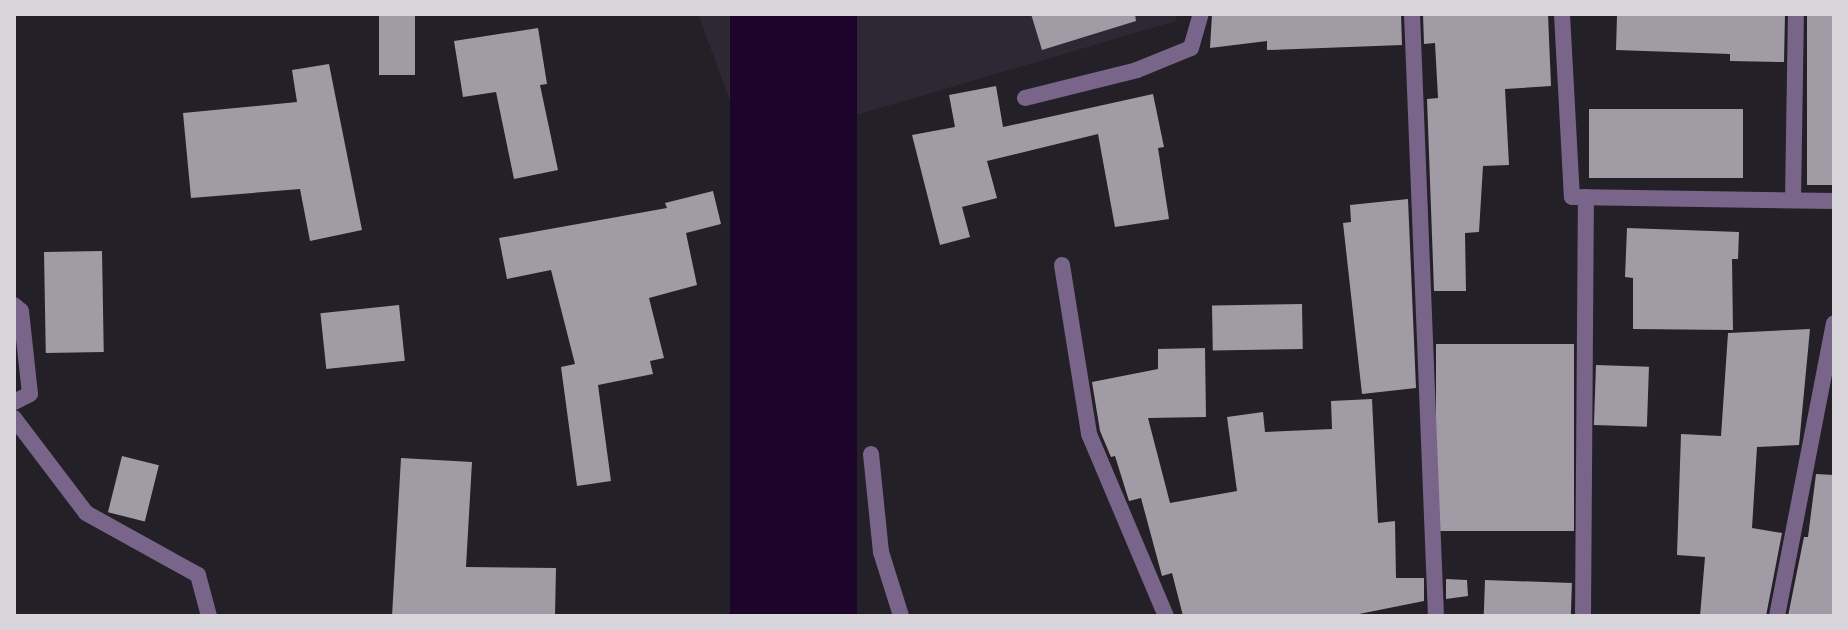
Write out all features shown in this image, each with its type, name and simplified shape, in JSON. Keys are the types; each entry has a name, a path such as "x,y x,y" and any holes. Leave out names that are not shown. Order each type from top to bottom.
{"street":[{"path":"1025,98 1137,70 1191,48 1201,14"},
{"path":"1412,14 1436,616"},
{"path":"1562,14 1572,197 1834,201"},
{"path":"1793,200 1796,14"},
{"path":"1583,616 1586,197"},
{"path":"1062,265 1089,434 1166,616"},
{"path":"14,305 21,311 30,394 14,402"},
{"path":"1777,616 1834,324"},
{"path":"14,418 86,513 198,575 209,616"},
{"path":"871,454 881,552 901,616"}],"shaded area":[{"path":"698,14 1177,14 1176,21 747,147"},
{"path":"730,14 857,14 857,616 730,616"}],"building":[{"path":"379,14 415,14 415,75 379,75"},
{"path":"1031,14 1135,14 1136,21 1042,50"},
{"path":"1212,14 1401,14 1402,45 1267,50 1267,41 1210,48"},
{"path":"1423,14 1548,14 1551,86 1505,89 1509,165 1483,166 1479,232 1465,233 1466,291 1434,291 1427,99 1438,98 1435,43 1424,44"},
{"path":"1785,14 1784,62 1730,61 1730,54 1616,50 1617,15"},
{"path":"1807,14 1834,14 1834,185 1807,185"},
{"path":"538,28 547,84 540,85 558,170 514,179 496,92 463,97 454,41"},
{"path":"329,64 362,230 310,241 300,189 191,198 183,113 297,102 292,70"},
{"path":"996,86 1003,127 1153,94 1164,147 1158,148 1169,219 1115,227 1098,134 987,161 997,198 962,207 970,237 940,245 912,135 955,127 949,95"},
{"path":"1589,109 1743,109 1743,178 1589,178"},
{"path":"713,191 721,224 686,233 697,285 649,298 664,358 650,361 653,374 598,385 611,481 577,486 561,367 575,364 551,270 507,279 499,238 667,208 665,203"},
{"path":"1408,199 1416,388 1362,394 1343,223 1351,222 1350,205"},
{"path":"1627,228 1739,232 1738,259 1732,259 1733,330 1633,329 1633,278 1625,277"},
{"path":"102,251 104,352 46,353 44,252"},
{"path":"1302,304 1303,349 1213,351 1212,306"},
{"path":"399,305 405,361 326,369 320,313"},
{"path":"1810,329 1799,445 1757,447 1752,528 1782,533 1766,616 1700,616 1705,557 1677,555 1681,434 1721,436 1728,333"},
{"path":"1436,344 1574,344 1574,531 1436,531"},
{"path":"1205,348 1206,417 1148,418 1170,503 1237,491 1227,417 1263,412 1265,432 1332,429 1331,401 1372,399 1378,523 1395,521 1396,578 1424,578 1424,601 1349,616 1183,616 1172,573 1162,576 1141,498 1129,501 1115,456 1111,457 1100,431 1092,382 1158,369 1158,349"},
{"path":"1596,365 1649,367 1647,427 1594,425"},
{"path":"122,456 159,465 145,521 108,512"},
{"path":"401,458 472,462 466,567 556,568 555,616 392,616"},
{"path":"1816,474 1834,475 1834,616 1788,616 1804,537 1808,537"},
{"path":"1446,579 1467,580 1468,596 1446,599"},
{"path":"1485,580 1572,583 1571,616 1484,616"}]}
